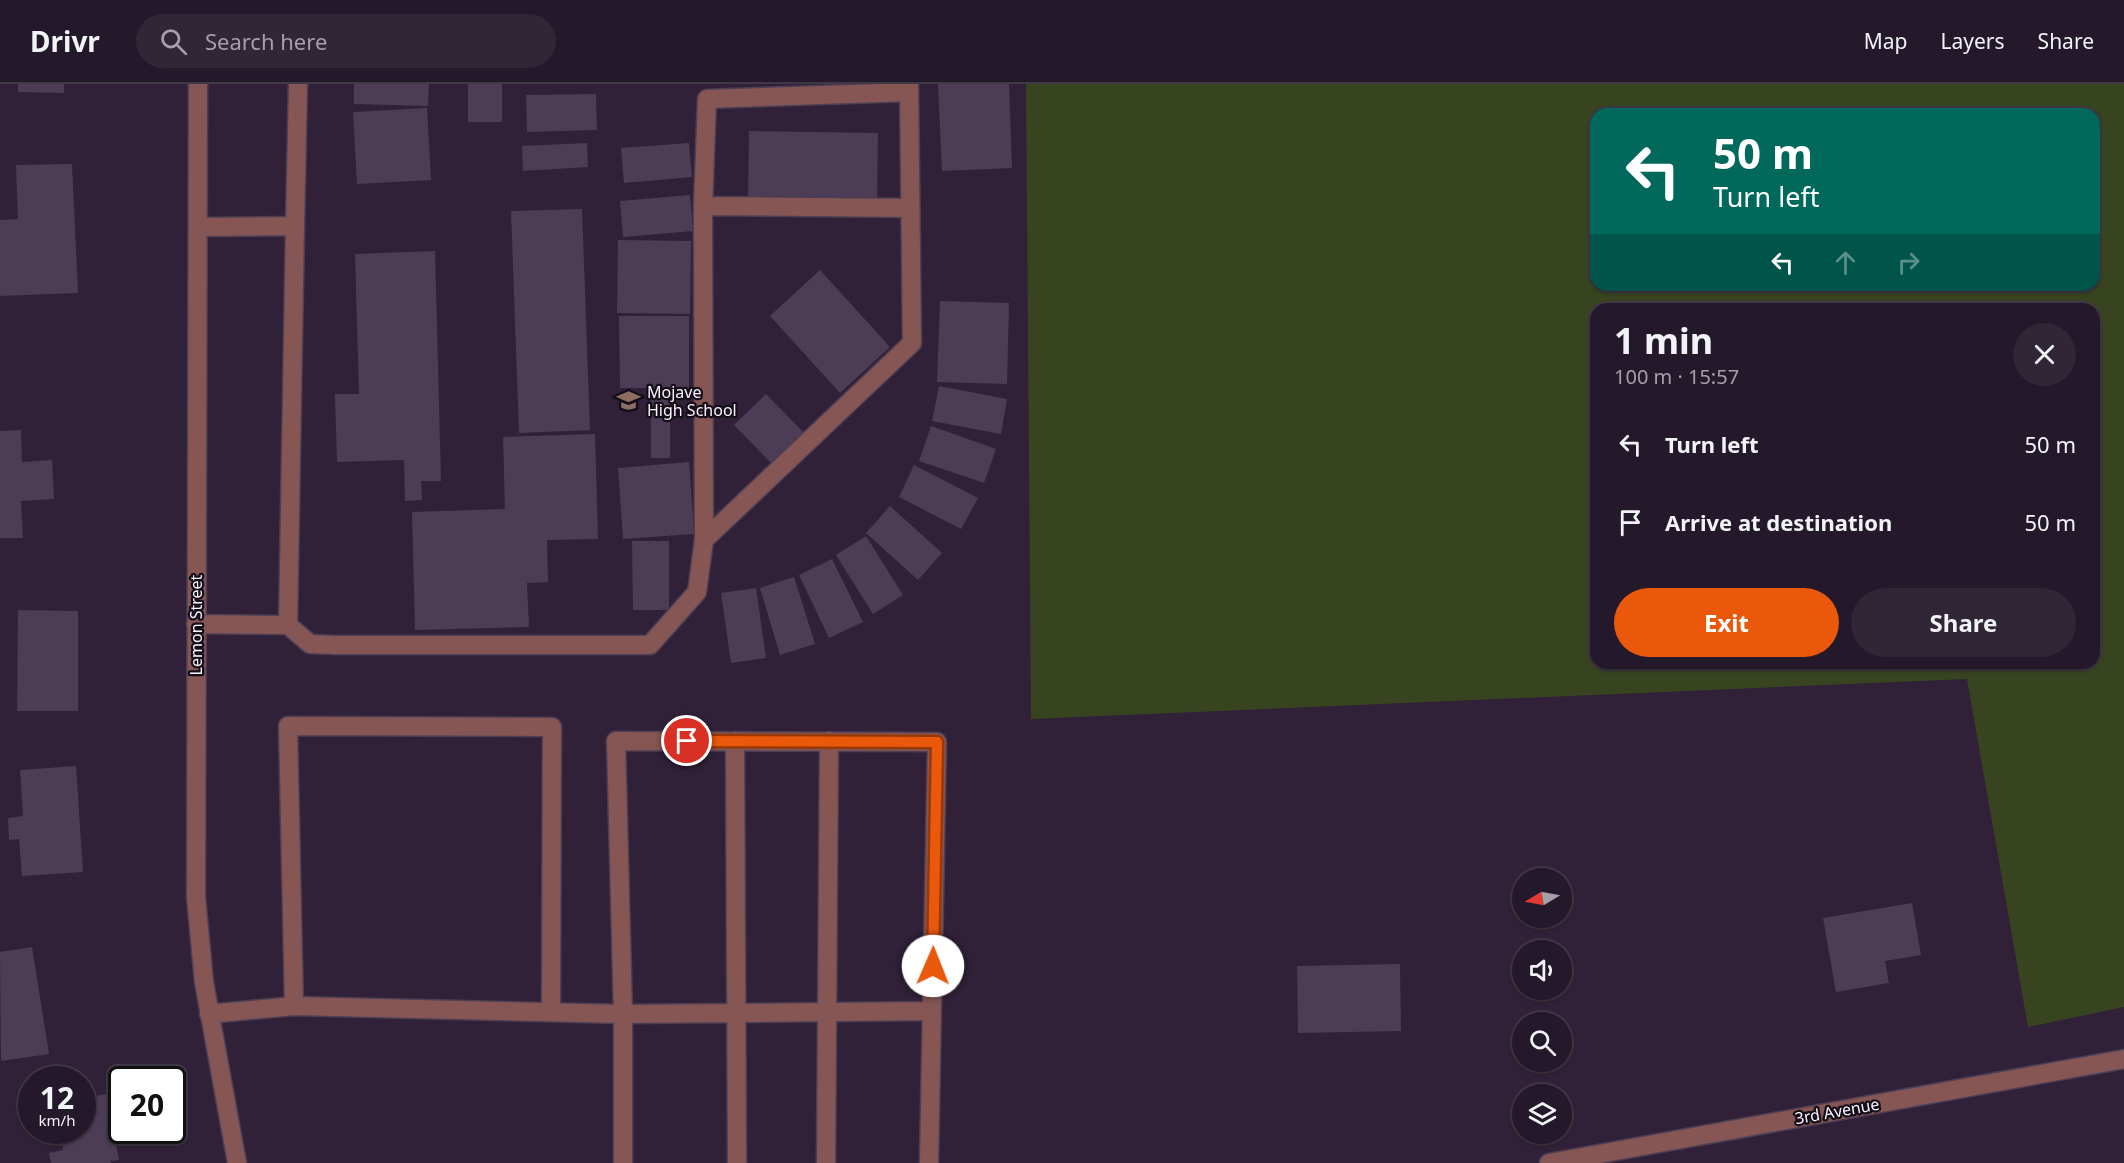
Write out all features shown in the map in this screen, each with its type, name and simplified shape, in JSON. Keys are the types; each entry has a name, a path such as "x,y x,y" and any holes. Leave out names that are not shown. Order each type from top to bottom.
{"street":[{"name":"Lemon Street","path":"198,84 196,897 199,945 209,1014 237,1163"},
{"path":"288,625 298,84"},
{"path":"196,624 288,625 310,644 650,645 697,592 704,540 703,206 707,99 909,88 912,343 704,540"},
{"path":"703,206 910,208"},
{"path":"198,227 295,225"},
{"path":"294,1006 288,726 552,727 551,1012"},
{"path":"622,1163 623,1014 616,741 937,742 928,1163"},
{"path":"735,741 737,1163"},
{"path":"826,1163 829,741"},
{"path":"209,1014 294,1006 623,1014 932,1011"},
{"name":"3rd Avenue","path":"1549,1163 2124,1059"}],"green space":[{"path":"1026,84 2124,84 2124,1007 2028,1027 1967,679 1031,719"}],"building":[{"path":"18,84 64,84 64,93 18,92"},
{"path":"354,84 429,84 428,106 354,104"},
{"path":"468,84 502,84 502,122 468,122"},
{"path":"938,84 1009,84 1012,168 942,171"},
{"path":"596,94 597,130 527,132 526,95"},
{"path":"427,108 431,180 357,184 353,112"},
{"path":"749,131 878,133 877,202 748,200"},
{"path":"587,143 588,167 523,171 522,146"},
{"path":"689,143 692,177 624,183 621,148"},
{"path":"72,164 78,293 0,296 0,220 18,219 16,165"},
{"path":"690,195 693,231 623,237 620,201"},
{"path":"582,209 590,430 519,433 511,211"},
{"path":"618,240 691,241 690,314 617,313"},
{"path":"435,251 441,481 421,481 422,500 405,501 404,460 337,462 335,394 359,394 355,254"},
{"path":"820,270 890,347 840,393 770,316"},
{"path":"940,301 1009,303 1007,384 937,382"},
{"path":"619,316 689,316 689,388 620,388"},
{"path":"939,386 1007,399 1001,434 932,421"},
{"path":"766,394 808,437 776,468 734,425"},
{"path":"651,399 670,399 670,458 651,458"},
{"path":"931,426 996,449 984,483 919,461"},
{"path":"21,430 22,462 52,460 54,499 21,501 23,538 0,538 0,431"},
{"path":"595,434 598,539 547,540 548,582 527,583 529,627 415,630 412,512 505,509 503,437"},
{"path":"689,462 694,534 623,539 618,468"},
{"path":"914,465 978,498 961,529 899,497"},
{"path":"890,506 942,553 918,580 866,533"},
{"path":"866,536 903,595 873,614 836,555"},
{"path":"632,541 669,541 669,610 633,610"},
{"path":"832,559 863,622 829,638 799,575"},
{"path":"794,577 815,644 780,655 760,588"},
{"path":"756,588 766,658 731,663 721,593"},
{"path":"18,610 78,611 78,711 17,711"},
{"path":"76,766 83,872 22,876 19,839 9,840 8,818 23,816 20,770"},
{"path":"1912,903 1921,955 1885,961 1889,983 1836,992 1823,918"},
{"path":"32,947 49,1054 1,1061 0,952"},
{"path":"1400,964 1401,1031 1298,1033 1297,966"},
{"path":"106,1094 108,1144 116,1144 119,1160 110,1161 111,1163 51,1163 49,1153 63,1150 62,1144 96,1144 96,1096"}],"place":[{"name":"Mojave High School","path":"629,401"}],"route":[{"path":"687,741 937,742 933,966"}]}
